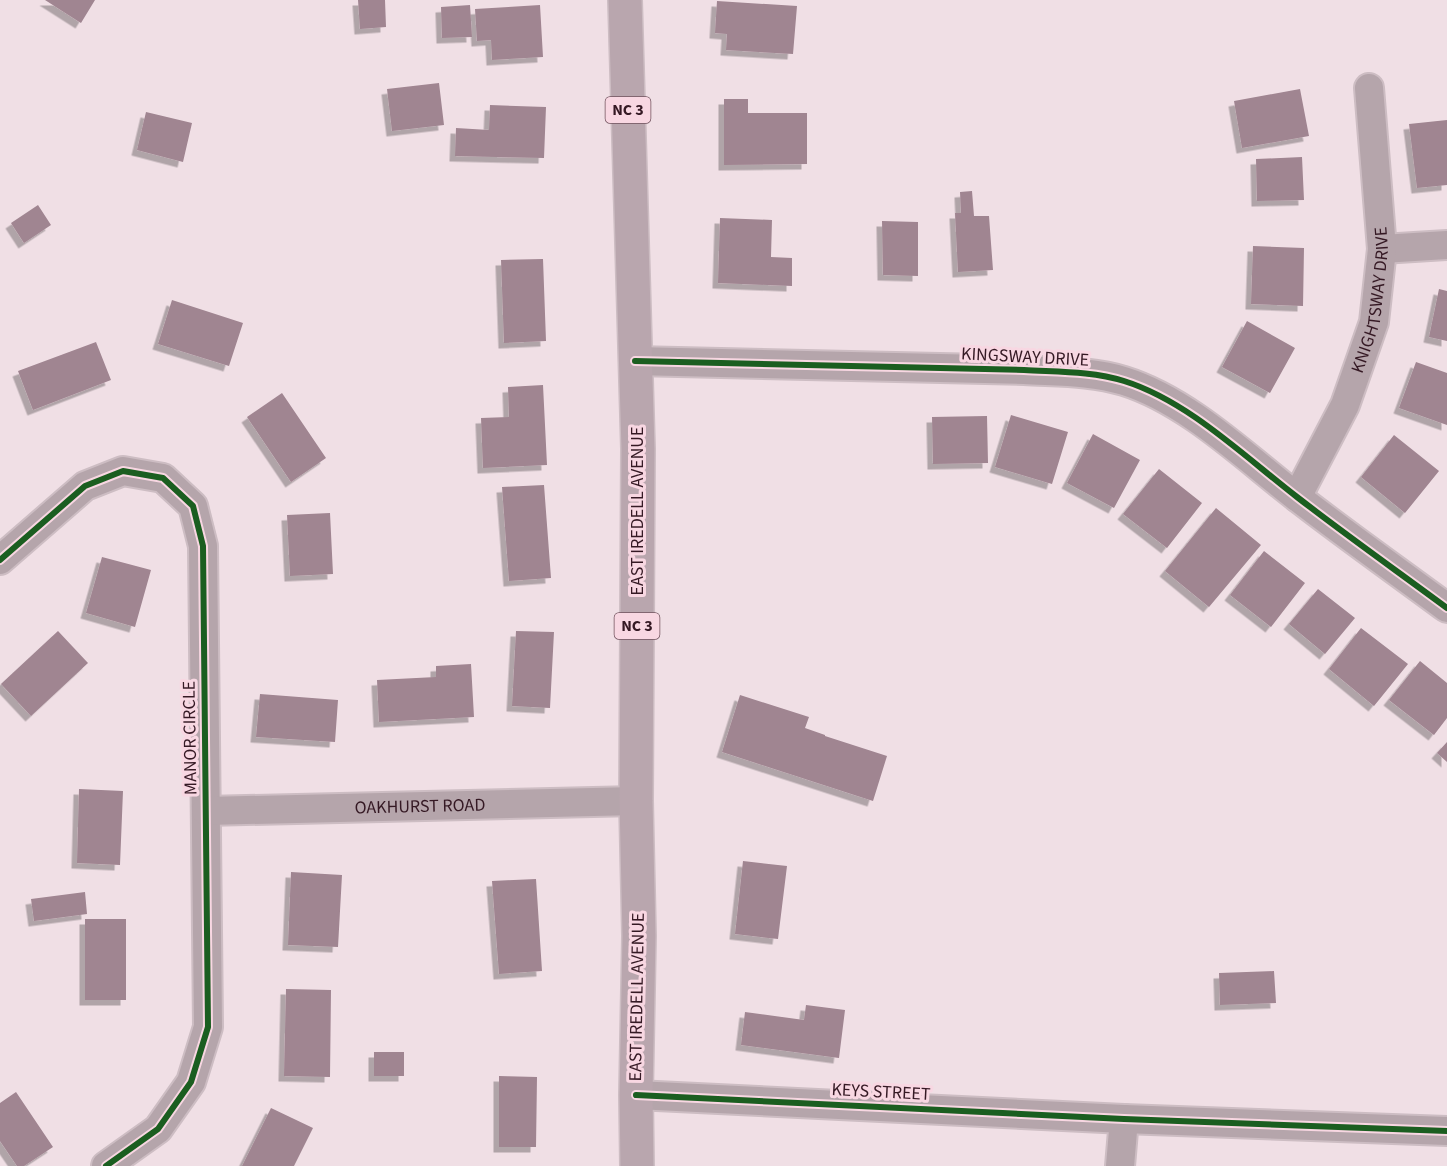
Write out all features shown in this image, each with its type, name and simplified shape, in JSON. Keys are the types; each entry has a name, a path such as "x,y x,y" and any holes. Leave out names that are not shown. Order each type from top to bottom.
{"main road":[{"name":"EAST IREDELL AVENUE","path":"625,0 638,449 637,1166"}],"street":[{"name":"KNIGHTSWAY DRIVE","path":"1297,497 1345,405 1374,322 1382,249 1369,88"},
{"path":"1382,249 1447,245"},
{"name":"KINGSWAY DRIVE","path":"635,361 1044,371 1081,373 1122,380 1145,389 1178,407 1230,443 1297,497 1447,608"},
{"name":"MANOR CIRCLE","path":"0,560 85,486 123,471 163,478 193,506 203,546 208,1027 191,1082 158,1129 106,1166"},
{"name":"OAKHURST ROAD","path":"206,811 636,801"},
{"name":"KEYS STREET","path":"636,1095 1124,1119 1447,1131"},
{"path":"1120,1166 1124,1119"}],"building":[{"path":"45,0 95,0 81,23"},
{"path":"358,0 385,0 386,27 360,29"},
{"path":"717,1 797,6 793,54 726,50 727,34 715,33"},
{"path":"470,5 472,37 442,38 441,7"},
{"path":"540,5 543,57 492,60 491,40 477,41 475,9"},
{"path":"439,83 444,125 392,131 387,89"},
{"path":"1300,89 1309,136 1242,148 1234,101"},
{"path":"724,99 748,99 748,113 807,113 807,164 724,165"},
{"path":"490,105 546,107 544,158 455,156 456,128 489,130"},
{"path":"146,112 192,123 183,162 137,150"},
{"path":"1447,120 1447,185 1417,188 1409,124"},
{"path":"1302,157 1304,200 1257,201 1256,159"},
{"path":"972,191 974,216 989,216 993,270 958,272 955,213 961,213 960,192"},
{"path":"38,205 51,225 24,243 11,223"},
{"path":"720,218 772,220 771,257 792,258 792,286 718,283"},
{"path":"882,221 918,222 918,276 883,275"},
{"path":"1253,246 1304,248 1303,306 1251,304"},
{"path":"543,259 546,341 504,343 501,260"},
{"path":"1439,289 1447,291 1447,341 1429,337"},
{"path":"172,300 243,323 229,366 158,344"},
{"path":"1247,321 1295,348 1270,393 1222,367"},
{"path":"96,342 111,380 33,410 18,371"},
{"path":"1416,362 1447,373 1447,425 1399,408"},
{"path":"543,385 547,465 483,468 481,418 509,417 508,387"},
{"path":"282,393 326,458 291,482 247,417"},
{"path":"1011,415 1068,432 1052,484 995,467"},
{"path":"987,416 988,463 933,464 932,417"},
{"path":"1093,434 1140,460 1114,508 1067,483"},
{"path":"1394,435 1439,471 1405,513 1361,477"},
{"path":"1159,469 1202,503 1167,548 1123,514"},
{"path":"544,485 551,578 509,581 502,487"},
{"path":"1216,508 1261,545 1209,607 1165,571"},
{"path":"330,513 333,574 290,576 287,515"},
{"path":"1264,551 1305,583 1271,627 1230,595"},
{"path":"102,557 151,570 135,627 86,613"},
{"path":"1318,589 1355,618 1325,654 1289,624"},
{"path":"1361,628 1408,664 1374,706 1329,669"},
{"path":"58,631 88,663 31,716 1,684"},
{"path":"516,631 554,632 550,708 512,706"},
{"path":"1420,661 1447,683 1447,718 1434,735 1389,700"},
{"path":"471,664 474,717 379,722 377,680 436,677 436,666"},
{"path":"260,694 338,700 335,742 256,737"},
{"path":"740,695 809,717 805,728 887,756 873,801 722,752"},
{"path":"1447,742 1447,762 1437,753"},
{"path":"79,789 123,791 120,865 77,863"},
{"path":"743,861 787,866 778,939 735,934"},
{"path":"291,872 342,875 338,947 288,945"},
{"path":"536,879 542,971 499,974 492,881"},
{"path":"85,892 87,914 34,921 31,899"},
{"path":"85,919 126,919 126,1000 85,1000"},
{"path":"1274,971 1276,1003 1220,1005 1219,973"},
{"path":"286,989 331,990 330,1077 284,1076"},
{"path":"806,1005 845,1010 839,1058 741,1045 745,1012 804,1020"},
{"path":"374,1052 404,1052 404,1076 374,1076"},
{"path":"499,1076 537,1077 536,1147 499,1147"},
{"path":"16,1092 53,1147 24,1166 17,1166 0,1141 0,1103"},
{"path":"271,1108 313,1128 294,1166 242,1166"}],"cycle path":[{"path":"635,361 1024,370 1087,374 1124,381 1148,390 1193,416 1315,511 1447,608"},
{"path":"0,560 85,486 123,471 163,478 193,506 203,546 208,1027 191,1082 158,1129 106,1166"},
{"path":"636,1095 1124,1119 1447,1131"}]}
